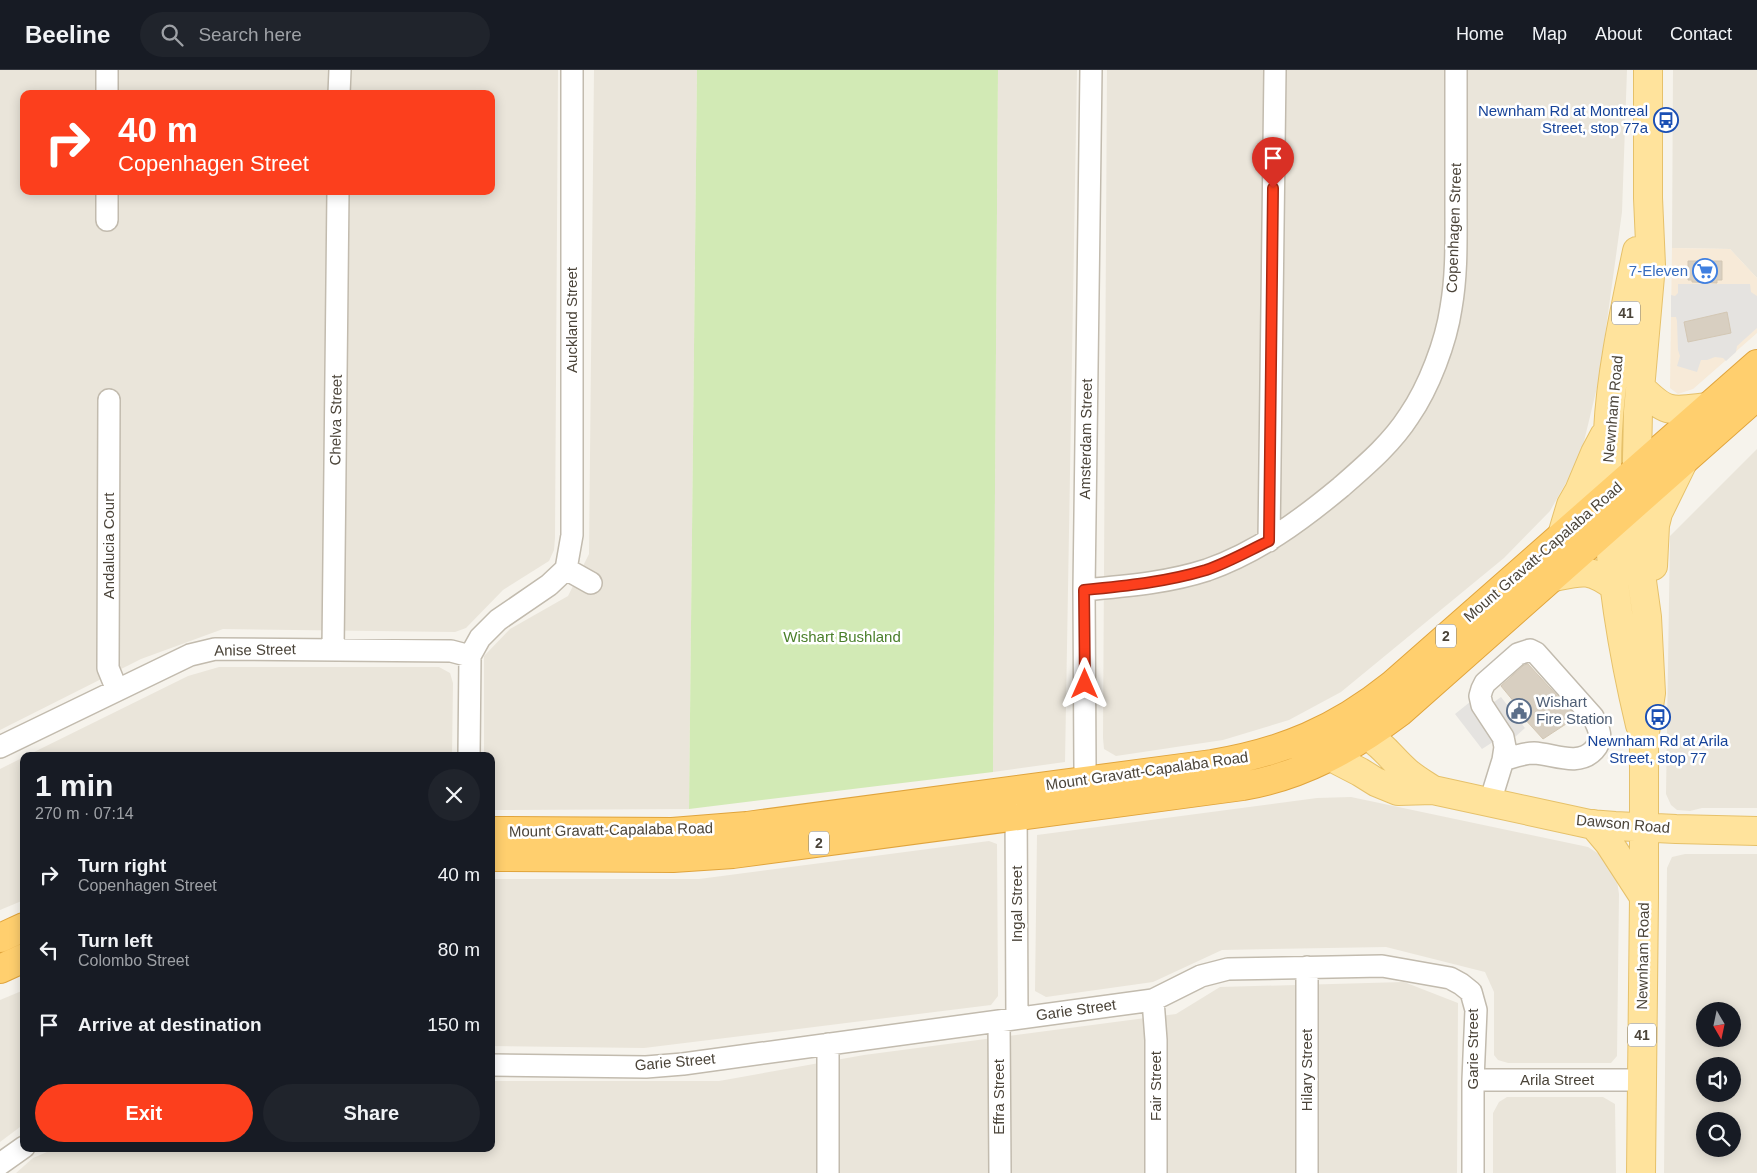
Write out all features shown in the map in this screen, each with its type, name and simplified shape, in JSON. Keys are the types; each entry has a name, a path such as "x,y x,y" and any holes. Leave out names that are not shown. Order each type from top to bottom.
{"highway":[{"name":"Mount Gravatt-Capalaba Road","path":"495,831 647,832 708,830 1230,761 1293,743 1325,730 1350,716 1385,690 1757,364"},
{"name":"Mount Gravatt-Capalaba Road","path":"495,857 673,858 712,856 1089,808 1265,783 1291,775 1332,757 1369,736 1400,712 1757,396"},
{"path":"0,938 20,930"},
{"path":"0,969 20,960"}],"main road":[{"name":"Newnham Road","path":"1641,1173 1644,739 1651,693 1647,617 1637,546 1636,470 1652,265 1648,198 1648,70"},
{"name":"Newnham Road","path":"1644,739 1633,694 1614,586 1609,528 1608,429 1616,360 1648,198"},
{"path":"1641,388 1661,407 1671,410 1708,407"},
{"path":"1562,535 1570,505 1588,473 1595,453 1608,429"},
{"path":"1647,617 1657,519 1661,504 1684,460"},
{"path":"1554,577 1586,572 1600,576 1614,586"},
{"path":"1325,730 1351,732 1369,736"},
{"name":"Dawson Road","path":"1369,736 1384,748 1407,772 1433,790"},
{"name":"Dawson Road","path":"1332,757 1386,788 1398,791 1433,790 1593,824 1644,828 1757,831"},
{"path":"1593,824 1610,843 1644,897"}],"street":[{"path":"107,70 107,90"},
{"path":"339,90 340,70"},
{"name":"Auckland Street","path":"566,568 572,535 572,70"},
{"name":"Amsterdam Street","path":"1089,808 1086,780 1084,590 1091,70"},
{"path":"1269,541 1275,70"},
{"name":"Copenhagen Street","path":"1084,590 1142,584 1176,578 1208,569 1269,541 1316,507 1366,465 1389,443 1410,416 1429,378 1441,348 1451,309 1456,267 1456,70"},
{"path":"107,195 107,220"},
{"name":"Chelva Street","path":"333,650 338,195"},
{"name":"Andalucia Court","path":"110,400 108,668 117,690"},
{"path":"469,752 470,656 480,638 498,620 549,585 566,568 591,583"},
{"name":"Anise Street","path":"0,747 190,655 215,649 451,650 470,656"},
{"path":"1490,802 1503,760 1504,747 1503,737 1482,705 1480,696 1484,683 1518,654 1530,650 1536,652 1593,717 1599,728 1600,738 1597,746 1589,755 1566,759 1536,753 1524,754 1503,760"},
{"name":"Ingal Street","path":"1008,1020 1016,790"},
{"name":"Garie Street","path":"495,1065 646,1067 683,1064 1152,1000 1200,976 1228,969 1382,966 1450,978 1471,992 1476,1010 1473,1080 1473,1173"},
{"name":"Hilary Street","path":"1307,967 1307,1173"},
{"name":"Fair Street","path":"1152,1000 1156,1040 1156,1173"},
{"name":"Effra Street","path":"1000,1173 1008,1020"},
{"path":"828,1044 828,1173"},
{"name":"Arila Street","path":"1473,1080 1642,1080"},
{"path":"0,1164 20,1150"}],"shaded area":[{"path":"0,70 558,70 555,538 554,550 549,561 503,590 466,628 455,632 223,629 141,659 0,730"},
{"path":"594,70 697,70 689,809 495,810 495,752 484,752 484,656 510,629 568,596 589,554"},
{"path":"998,70 1077,70 1065,762 993,772"},
{"path":"1107,70 1627,70 1622,212 1599,379 1580,458 1550,511 1504,558 1341,692 1289,720 1223,740 1116,756 1104,749 1103,738"},
{"path":"1673,70 1757,70 1757,278 1730,249 1672,248"},
{"path":"1672,248 1730,249 1757,278 1757,333 1693,389 1678,394 1670,388"},
{"path":"1678,284 1750,284 1751,292 1757,296 1757,328 1737,346 1736,352 1726,361 1723,358 1715,357 1701,360 1697,372 1677,366 1680,356 1677,321 1676,317 1671,317 1671,295 1675,296 1678,293"},
{"path":"1757,449 1757,808 1677,810 1671,805 1666,794 1670,536"},
{"path":"219,667 439,667 450,673 453,683 452,752 34,752 188,676"},
{"path":"1501,697 1525,728 1515,737 1510,731 1482,749 1455,714 1470,702 1486,700 1490,705"},
{"path":"20,759 20,902 0,910 0,769"},
{"path":"1351,797 1588,847 1599,854 1617,881 1619,894 1617,1056 1611,1063 1508,1063 1498,1060 1494,1055 1494,992 1485,972 1386,947 1222,950 1153,982 1046,997 1035,991 1037,835 1317,798"},
{"path":"989,841 997,844 998,996 991,1005 644,1048 495,1046 495,879 699,879"},
{"path":"1685,854 1757,854 1757,1173 1664,1173 1667,868 1672,857"},
{"path":"1404,982 1458,1003 1457,1173 16,1173 33,1158 47,1152 495,1152 495,1081 719,1081 864,1055 1176,1014 1220,987"},
{"path":"20,992 20,1127 0,1142 0,1000"},
{"path":"1507,1097 1603,1097 1615,1104 1616,1173 1493,1173 1493,1113 1499,1102"}],"green space":[{"name":"Wishart Bushland","path":"697,70 998,70 993,772 689,809"}],"building":[{"name":"7-Eleven","path":"1688,261 1722,261 1722,280 1717,280 1717,283 1692,282 1692,280 1688,280"},
{"path":"1727,312 1731,333 1688,342 1684,322"},
{"path":"1528,664 1574,714 1565,722 1566,724 1543,739 1513,706 1515,703 1501,686 1524,665"}],"place":[{"name":"Newnham Rd at Montreal Street, stop 77a","path":"1666,120"},
{"name":"7-Eleven","path":"1705,271"},
{"name":"Wishart Fire Station","path":"1519,711"},
{"name":"Newnham Rd at Arila Street, stop 77","path":"1658,717"}],"route":[{"path":"1085,684 1084,590 1142,584 1176,578 1208,569 1269,541 1273,188"}]}
